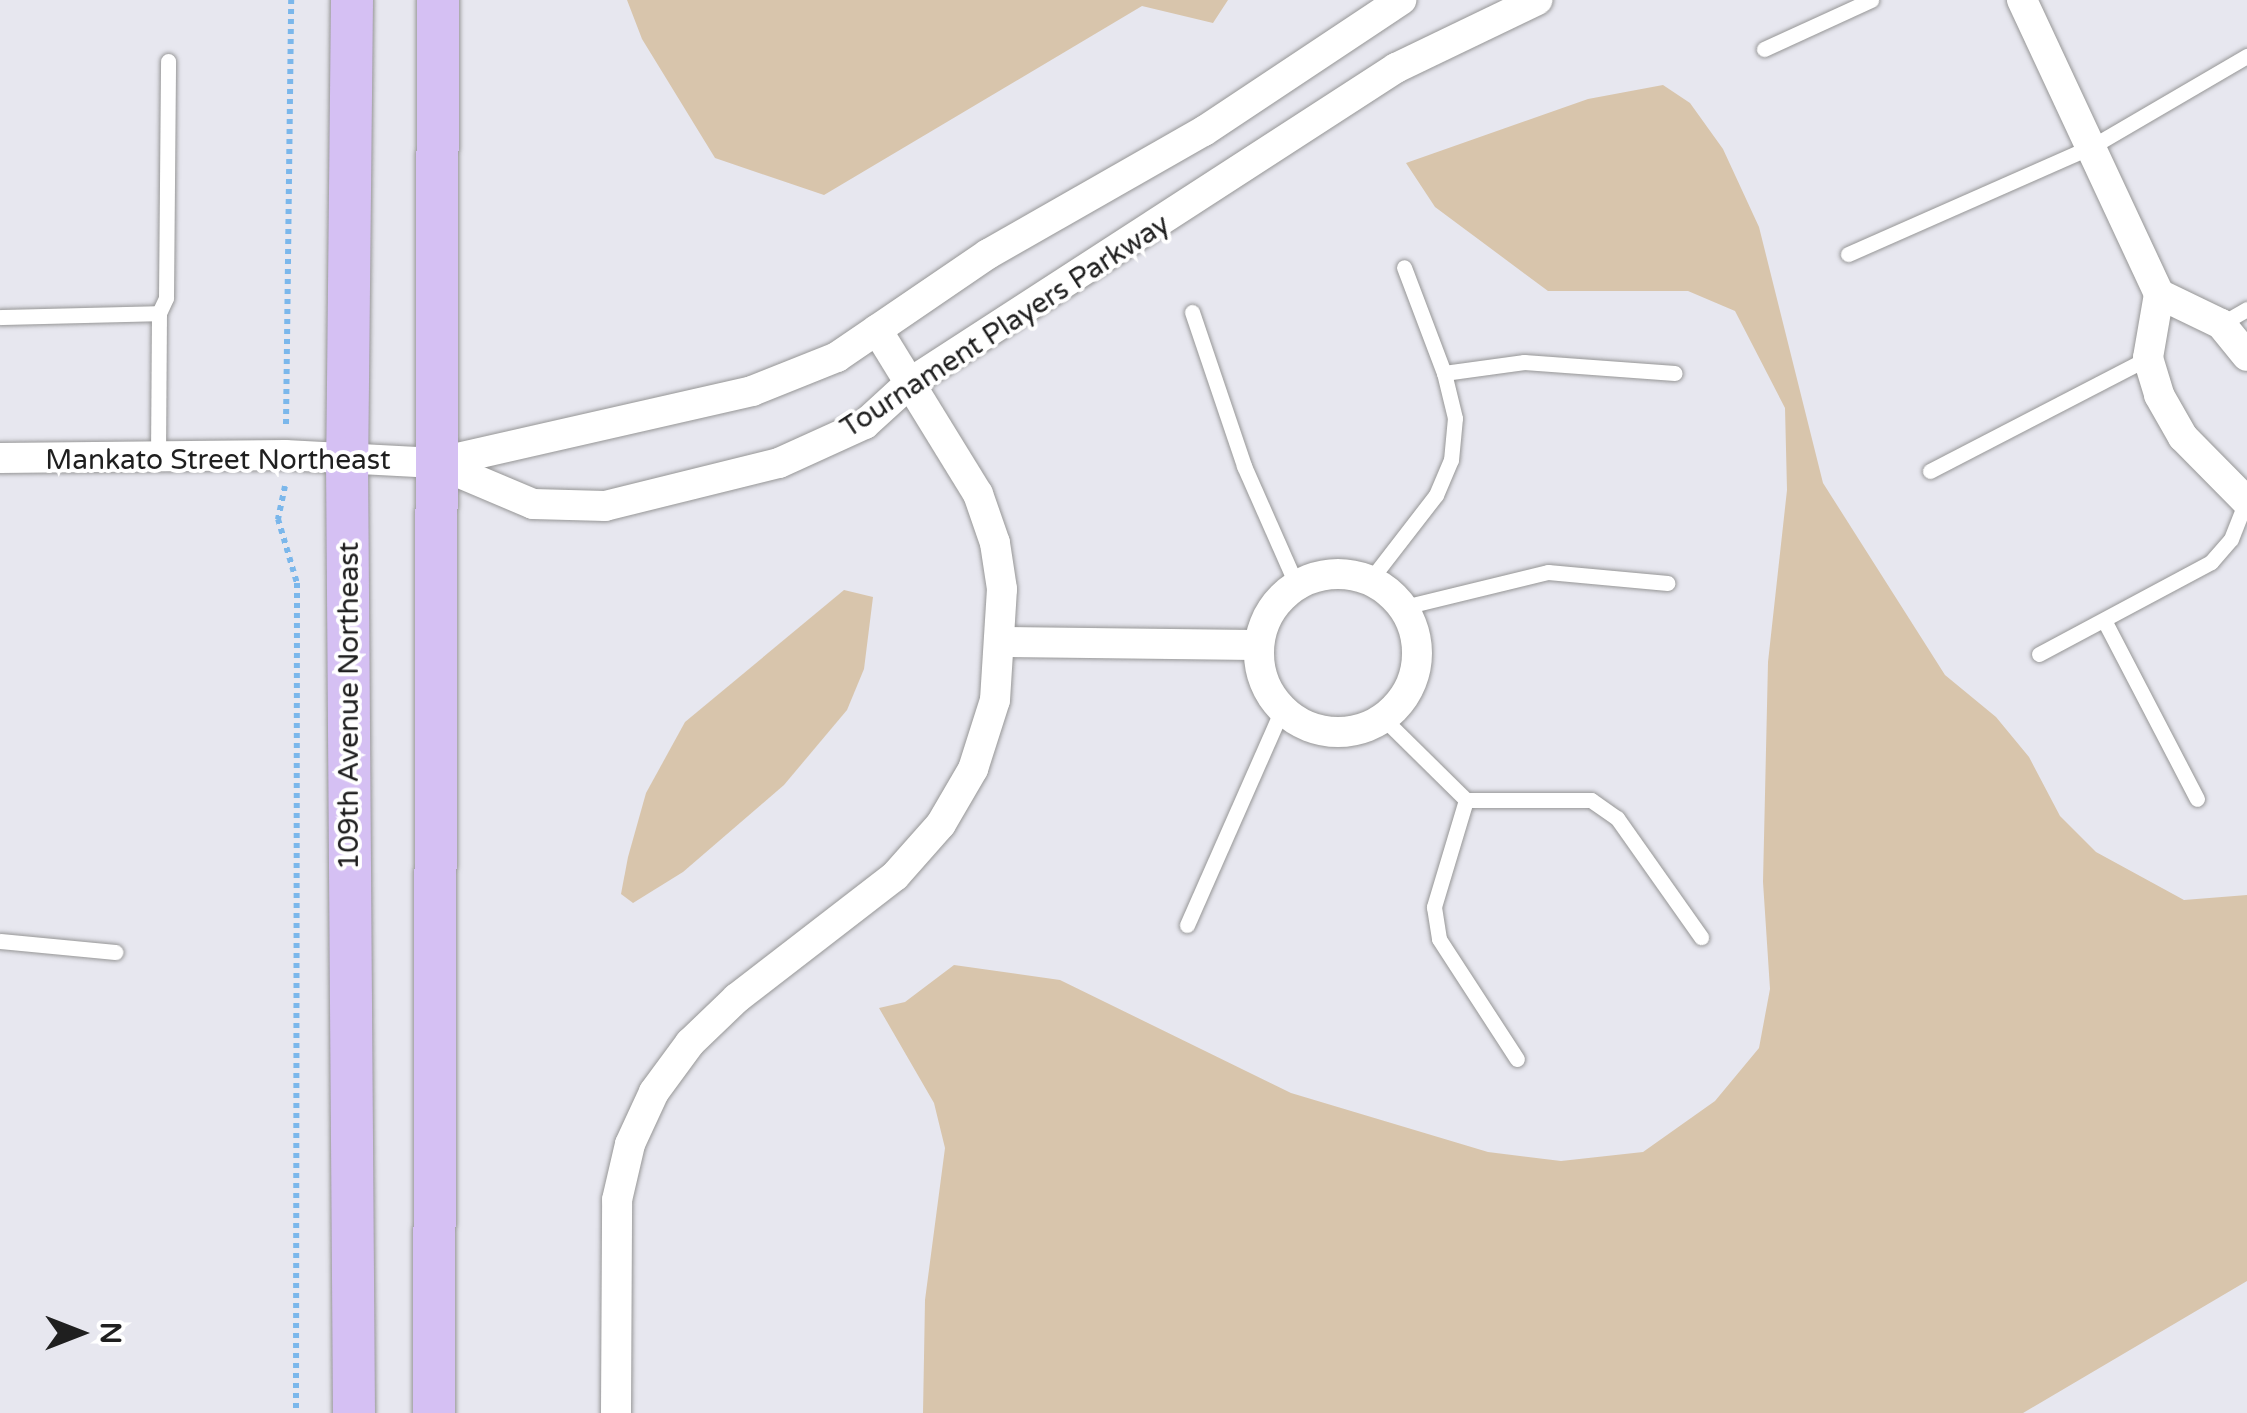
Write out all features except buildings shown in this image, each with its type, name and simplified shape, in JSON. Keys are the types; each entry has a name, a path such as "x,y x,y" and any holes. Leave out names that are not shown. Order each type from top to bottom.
{"main road":[{"name":"109th Avenue Northeast","path":"352,0 347,458 354,1413"},
{"path":"434,1413 438,0"}],"street":[{"path":"436,462 736,396 836,357 988,254 1204,131 1401,0"},
{"name":"Tournament Players Parkway","path":"436,462 532,504 605,506 779,464 865,424 910,382 1396,68 1537,0"},
{"path":"2022,0 2158,294 2148,358 2183,436 2246,502"},
{"path":"2158,294 2234,317 2247,356"},
{"path":"616,1413 617,1200 630,1144 654,1092 690,1042 737,998 895,876 941,824 972,769 996,700 1001,642 1000,574 978,494 877,330"},
{"name":"Mankato Street Northeast","path":"0,458 347,458 436,462"},
{"path":"1326,574 1370,579 1404,607 1417,637 1415,676 1384,719 1352,732 1315,730 1282,710 1266,689 1258,645 1276,603 1296,584 1326,574"},
{"path":"1001,642 1258,645"}],"lane":[{"path":"1764,48 1871,0"},
{"path":"1848,254 2091,146 2247,56"},
{"path":"158,458 159,313 166,298 168,61"},
{"path":"1370,579 1436,495 1451,460 1455,418 1444,373 1404,267"},
{"path":"1192,312 1244,466 1296,584"},
{"path":"0,316 159,313"},
{"path":"1930,472 2148,358"},
{"path":"1444,373 1524,362 1674,373"},
{"path":"2040,654 2106,624 2211,562 2232,539 2246,502"},
{"path":"1404,607 1548,572 1667,583"},
{"path":"2106,624 2196,800"},
{"path":"1187,926 1282,710"},
{"path":"1384,719 1466,800 1592,800 1617,818 1701,937"},
{"path":"1466,800 1434,907 1438,939 1517,1059"},
{"path":"0,941 115,952"}],"path":[{"path":"286,408 290,0"},
{"path":"284,492 278,519 296,583 296,1413"}],"shaded area":[{"path":"627,0 1228,0 1213,23 1142,6 824,195 715,158 642,39"},
{"path":"1663,85 1690,103 1723,149 1759,227 1823,483 1945,675 1996,717 2029,757 2060,816 2096,852 2184,900 2247,895 2247,1281 2023,1413 923,1413 925,1300 945,1148 934,1103 879,1008 905,1002 954,965 1060,980 1291,1093 1488,1152 1561,1161 1643,1152 1715,1101 1759,1048 1770,989 1763,882 1768,662 1787,490 1785,408 1735,311 1688,291 1548,291 1435,207 1406,163 1588,99"},
{"path":"844,590 873,597 864,669 847,710 784,785 683,872 633,903 621,894 646,793 685,722"}]}
